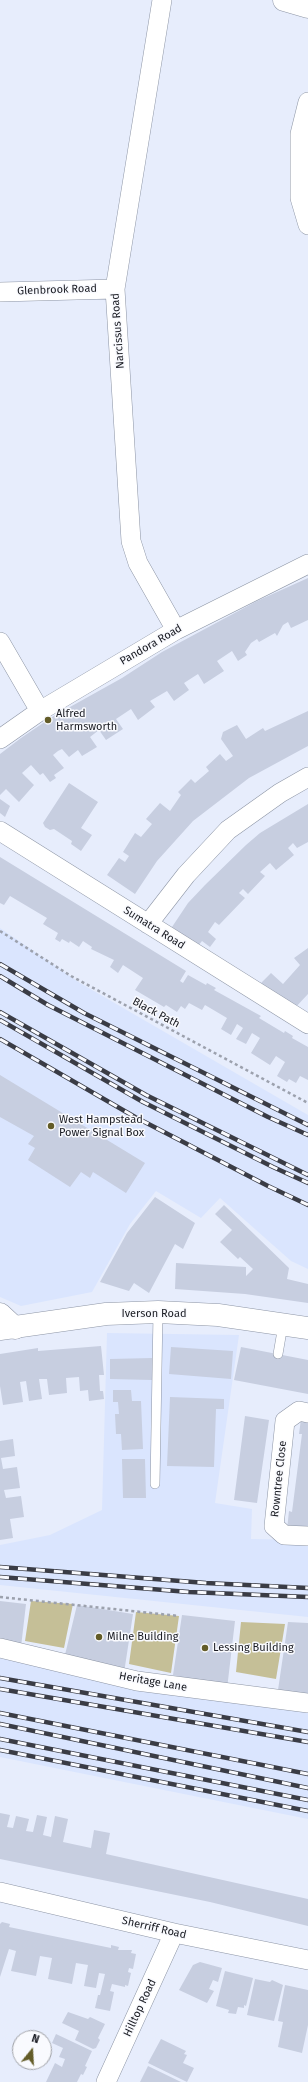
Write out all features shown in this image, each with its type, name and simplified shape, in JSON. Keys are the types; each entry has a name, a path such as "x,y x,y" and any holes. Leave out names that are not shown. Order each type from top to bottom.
{"main road":[{"name":"Iverson Road","path":"5,1324 106,1314 158,1312 218,1315 283,1323 308,1328"}],"street":[{"name":"Narcissus Road","path":"162,0 115,289 131,541 138,563 176,630"},
{"path":"308,102 300,134 300,198 308,225"},
{"name":"Glenbrook Road","path":"0,292 115,289"},
{"name":"Pandora Road","path":"0,739 40,711 176,630 308,564"},
{"path":"0,642 40,711"},
{"path":"148,924 186,875 228,830 280,793 308,778"},
{"name":"Sumatra Road","path":"0,831 308,1024"},
{"name":"Rowntree Close","path":"308,1413 299,1411 285,1421 274,1526 284,1536 308,1536"},
{"name":"Heritage Lane","path":"0,1648 137,1681 308,1703"},
{"name":"Sherriff Road","path":"0,1892 174,1933 308,1960"},
{"name":"Hilltop Road","path":"106,2082 174,1933"}],"lane":[{"path":"155,1484 158,1312"},
{"path":"278,1354 283,1323"}],"path":[{"name":"Black Path","path":"0,931 71,976 308,1103"},
{"path":"0,1597 179,1616"}],"shaded area":[{"path":"0,928 80,983 308,1115 308,1269 291,1261 220,1198 201,1218 156,1191 130,1224 92,1292 21,1306 0,1297"},
{"path":"107,1333 239,1335 215,1503 252,1509 251,1539 308,1540 308,1617 0,1585 0,1545 50,1535 102,1510"},
{"path":"31,1601 73,1604 64,1648 25,1641"},
{"path":"136,1612 179,1616 171,1673 129,1664"},
{"path":"241,1622 285,1624 276,1679 236,1672"},
{"path":"0,1658 178,1696 308,1712 308,1819 0,1757"}],"building":[{"path":"308,578 308,620 291,628 288,622 283,625 277,636 275,633 259,642 257,639 251,643 245,652 247,655 238,661 232,651 217,661 224,671 204,684 198,674 184,683 189,690 174,701 167,691 150,701 155,707 138,720 131,709 116,719 123,729 106,740 99,730 90,737 97,747 82,756 78,750 69,757 62,749 58,751 53,755 64,768 54,775 56,778 50,782 43,773 40,775 31,765 22,773 34,785 19,802 6,789 0,795 0,754 21,738 52,717 122,678 162,652 257,601"},
{"path":"308,711 308,746 249,778 193,821 157,861 135,894 107,875 119,858 125,862 129,856 123,852 135,833 141,837 152,824 146,819 160,803 170,811 181,795 178,792 191,779 195,783 209,771 206,767 220,754 226,761 233,756 221,739 223,732 237,725 246,739 263,728 265,731"},
{"path":"69,783 98,802 81,828 92,835 81,851 71,844 72,841 54,829 50,830 45,827 43,823"},
{"path":"0,799 10,806 5,817 0,813"},
{"path":"308,804 308,842 297,848 293,843 288,848 294,855 276,870 270,863 260,872 265,876 248,894 243,889 239,893 245,898 219,925 215,922 208,932 216,939 210,947 202,941 198,946 172,927 188,903 246,845 260,833"},
{"path":"0,857 186,971 180,981 183,983 188,975 206,985 207,983 216,988 214,990 261,1016 259,1018 284,1033 285,1031 293,1036 292,1038 308,1047 308,1080 300,1076 296,1083 289,1079 287,1082 277,1076 285,1062 276,1056 270,1065 251,1053 260,1038 252,1033 246,1044 236,1039 243,1028 237,1024 231,1035 221,1029 227,1018 205,1005 202,1010 189,1003 185,1009 181,1006 177,1012 166,1005 164,1007 135,990 143,978 123,965 118,973 110,967 114,960 91,949 92,947 83,941 79,947 70,941 69,943 62,939 60,942 55,939 58,933 43,924 47,918 10,896 4,905 0,903"},
{"path":"308,948 308,994 294,1009 273,995 261,983 271,973 283,984 300,965 294,958"},
{"name":"West Hampstead Power Signal Box","path":"0,1075 145,1163 126,1193 93,1172 90,1178 81,1172 70,1187 28,1160 35,1148 28,1144 34,1136 0,1117"},
{"path":"155,1197 195,1223 183,1249 175,1244 149,1293 134,1283 129,1291 100,1282 127,1233"},
{"path":"224,1205 289,1268 287,1279 308,1284 308,1303 245,1294 175,1289 176,1263 246,1267 246,1276 253,1269 240,1257 238,1259 220,1242 232,1230 215,1214"},
{"path":"101,1346 104,1375 99,1375 100,1391 103,1391 104,1399 89,1401 88,1390 80,1391 79,1377 66,1378 67,1393 49,1395 47,1379 39,1379 42,1399 29,1401 26,1381 20,1382 23,1402 3,1405 0,1386 0,1354 38,1348 38,1351"},
{"path":"171,1347 233,1351 231,1379 169,1374"},
{"path":"241,1347 308,1360 308,1394 234,1380"},
{"path":"152,1358 152,1380 110,1379 110,1359"},
{"path":"113,1390 131,1390 132,1401 141,1401 143,1449 122,1450 121,1434 116,1434 115,1414 119,1414 118,1402 113,1402"},
{"path":"170,1397 224,1399 224,1409 216,1409 214,1467 167,1466"},
{"path":"245,1416 269,1420 257,1503 234,1500"},
{"path":"301,1419 308,1420 308,1533 287,1530 289,1511 292,1512 302,1434 299,1434"},
{"path":"13,1439 15,1456 1,1458 3,1469 17,1467 20,1488 4,1490 6,1498 21,1496 24,1517 10,1519 13,1538 0,1540 0,1441"},
{"path":"122,1459 145,1459 146,1498 123,1498"},
{"path":"0,1601 26,1604 21,1647 0,1643"},
{"name":"Milne Building","path":"77,1605 133,1614 124,1673 64,1659"},
{"name":"Lessing Building","path":"182,1615 235,1621 227,1689 173,1675"},
{"path":"288,1622 308,1623 308,1695 278,1690"},
{"path":"0,1813 10,1815 7,1827 13,1828 16,1816 29,1819 26,1831 33,1832 37,1815 47,1817 43,1835 51,1837 55,1816 68,1819 63,1842 91,1848 94,1830 110,1833 106,1854 308,1899 308,1926 210,1902 0,1859"},
{"path":"2,1922 10,1924 9,1927 111,1948 111,1945 119,1947 118,1950 132,1950 131,1953 136,1954 133,1969 129,1968 128,1972 131,1973 128,1986 125,1985 125,1987 112,1984 110,1991 114,1992 110,2011 95,2008 105,1974 99,1973 96,1988 84,1986 88,1965 76,1963 72,1984 48,1979 52,1958 40,1956 36,1976 11,1971 16,1951 9,1949 0,1977 0,1924"},
{"path":"200,1962 222,1968 218,1982 213,1980 209,1989 214,1991 207,2003 179,1990 193,1965"},
{"path":"225,1971 253,1978 246,2006 244,2005 244,2008 238,2007 236,2014 228,2013 229,2010 216,2006"},
{"path":"255,1979 270,1982 272,1980 283,1985 274,2021 247,2015"},
{"path":"285,1985 308,1990 308,2025 302,2053 278,2047 283,2022 278,2021"},
{"path":"68,2012 88,2019 90,2017 105,2024 98,2038 100,2040 96,2048 93,2049 75,2040 79,2031 62,2023"},
{"path":"56,2034 92,2051 85,2066 87,2067 77,2082 46,2082 55,2063 62,2067 65,2059 59,2057 63,2048 52,2043"},
{"path":"161,2039 186,2051 184,2054 187,2055 183,2063 194,2068 187,2082 148,2063"},
{"path":"148,2066 181,2082 140,2082"}],"railway":[{"path":"0,964 84,1013 308,1125"},
{"path":"0,976 48,1005 268,1117 308,1135"},
{"path":"0,1012 146,1095 308,1175"},
{"path":"0,1020 143,1102 308,1183"},
{"path":"0,1039 135,1117 268,1186 308,1205"},
{"path":"0,1567 206,1583 308,1588"},
{"path":"0,1577 189,1592 308,1597"},
{"path":"0,1678 308,1732"},
{"path":"0,1689 308,1742"},
{"path":"0,1713 308,1774"},
{"path":"0,1724 308,1788"},
{"path":"0,1739 308,1800"},
{"path":"0,1750 308,1811"}],"place":[{"name":"Alfred Harmsworth","path":"48,720"},
{"name":"West Hampstead Power Signal Box","path":"51,1126"},
{"name":"Milne Building","path":"99,1637"},
{"name":"Lessing Building","path":"205,1648"}]}
